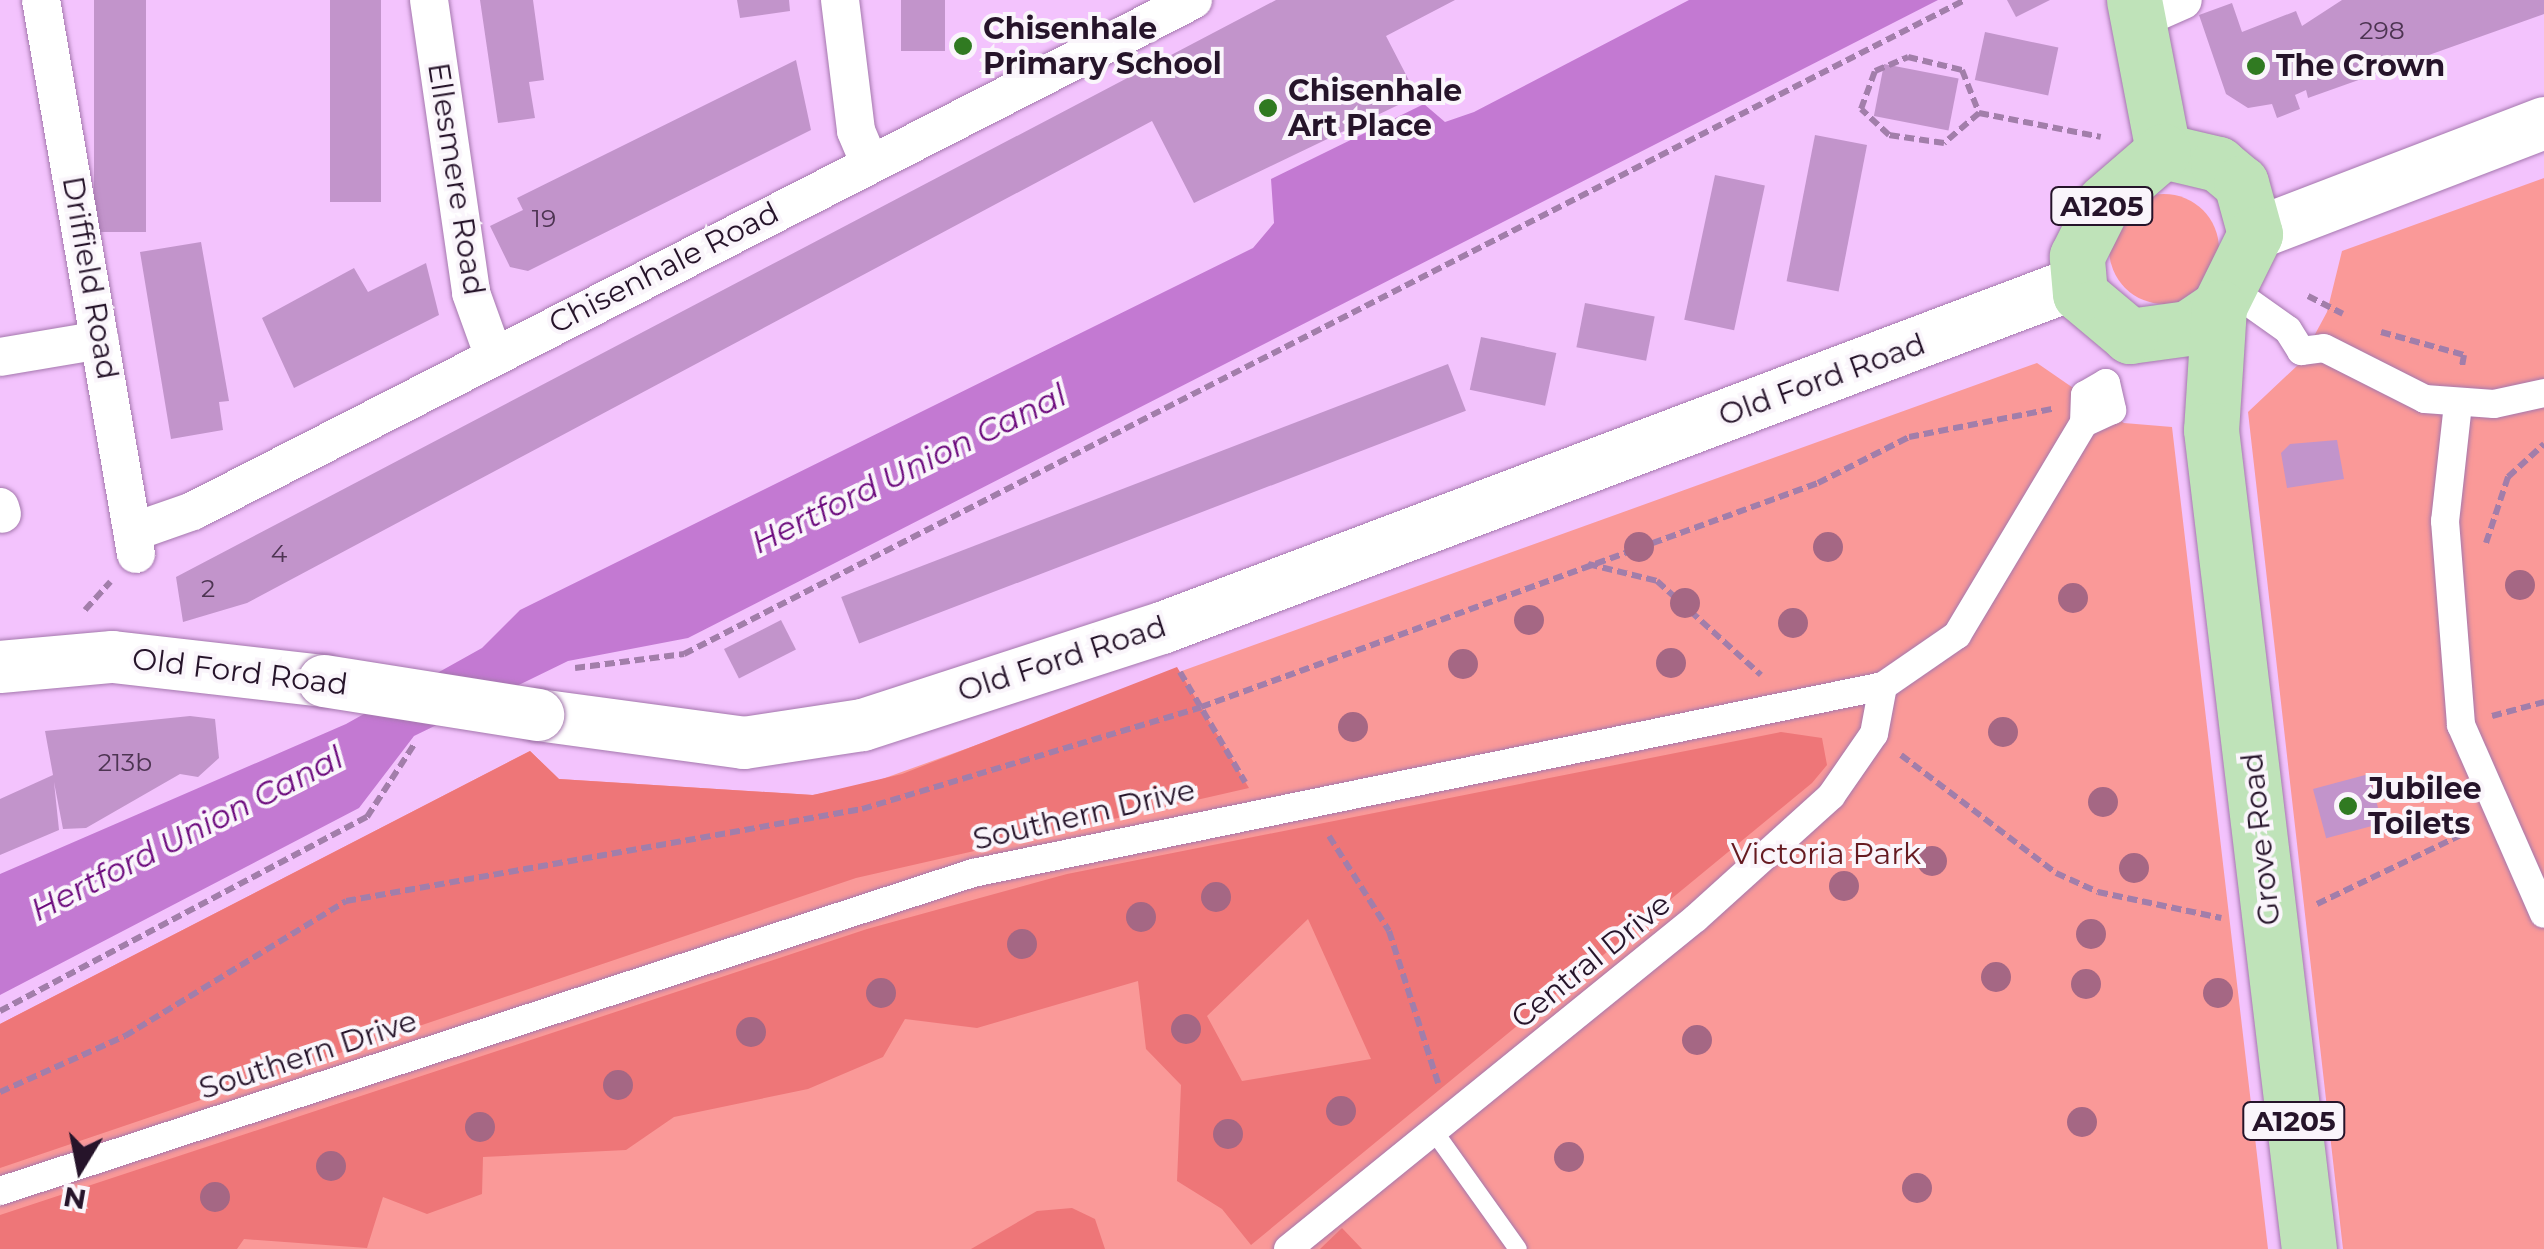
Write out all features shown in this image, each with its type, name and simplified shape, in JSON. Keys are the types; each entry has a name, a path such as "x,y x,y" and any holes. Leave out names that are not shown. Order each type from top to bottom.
{"main road":[{"name":"A1205","path":"2152,6 2163,151"},
{"path":"2255,234 2544,123"},
{"name":"A1205","path":"2163,151 2218,164 2241,183 2255,234"},
{"name":"A1205","path":"2076,283 2083,234 2104,202 2163,151"},
{"name":"Grove Road","path":"2255,234 2226,299 2211,430 2309,1249"},
{"path":"2076,283 2091,312 2130,336 2154,337 2226,299"},
{"name":"Old Ford Road","path":"0,667 113,657 324,681 538,716 744,743 863,725 1162,628 2076,283"},
{"name":"Grove Road","path":"2154,337 2211,430"}],"street":[{"name":"Driffield Road","path":"40,0 135,544"},
{"name":"Ellesmere Road","path":"429,0 471,293 493,354"},
{"path":"840,0 856,131 870,164"},
{"name":"Chisenhale Road","path":"135,544 493,354 1193,0"},
{"path":"2226,299 2288,330 2301,352 2324,348 2392,388 2458,404 2544,394"},
{"path":"0,356 100,340"},
{"path":"2458,404 2446,521 2462,725 2544,914"},
{"name":"Southern Drive","path":"0,1191 973,873 1294,802 1883,686 1957,635 2084,423"},
{"name":"Central Drive","path":"1288,1249 1696,918 1831,796 1874,734 1883,686"}],"lane":[{"path":"1440,1124 1518,1249"}],"path":[{"path":"684,654 1965,0"},
{"path":"1908,57 1962,70 1979,113 1944,143 1889,135 1861,109 1874,72 1908,57"},
{"path":"1979,113 2102,136"},
{"path":"2308,296 2359,324"},
{"path":"2373,329 2464,354 2458,404"},
{"path":"0,1092 125,1036 346,900 862,809 1201,707 1582,564 1818,483 1909,437 2053,409"},
{"path":"2487,562 2508,477 2544,444"},
{"path":"1582,564 1656,581 1747,656 1774,708"},
{"path":"1177,667 1261,809"},
{"path":"2496,696 2504,730"},
{"path":"2462,725 2544,702"},
{"path":"1874,734 2056,873 2127,900 2232,918"},
{"path":"1294,802 1330,837 1389,931 1440,1124"},
{"path":"0,1011 368,818"},
{"path":"2304,908 2465,833"}],"green space":[{"path":"2544,178 2544,1249 2343,1249 2248,412 2299,364 2327,312 2342,251"},
{"path":"2164,194 2185,198 2203,210 2215,228 2219,249 2215,270 2203,288 2185,300 2164,304 2143,300 2125,288 2113,270 2109,249 2113,228 2125,210 2143,198"},
{"name":"Victoria Park","path":"2037,363 2124,423 2172,427 2268,1249 0,1249 0,1024 530,751 559,779 812,795 860,787"}],"shaded area":[{"path":"1177,667 1249,788 856,878 0,1168 0,1024 530,751 559,779 813,795 902,774"},
{"path":"1781,732 1822,738 1827,765 1812,783 1251,1245 1222,1209 1177,1181 1181,1085 1146,1049 1138,981 977,1028 905,1019 883,1057 808,1089 674,1117 626,1150 483,1157 482,1194 427,1214 383,1197 367,1248 244,1239 237,1249 0,1249 0,1215 867,929 1067,874","holes":["1308,919 1371,1059 1242,1081 1207,1016"]},
{"path":"1072,1208 1095,1219 1105,1249 971,1249 1037,1211"},
{"path":"1342,1228 1362,1249 1320,1249"}],"water":[{"name":"Hertford Union Canal","path":"1689,0 1938,0 688,638 568,661 414,736 359,808 0,995 0,874 346,724 482,648 520,610 1253,248 1274,223 1271,179 1424,104 1445,122 1474,112"}],"building":[{"path":"94,0 146,0 146,232 94,232"},
{"path":"330,0 381,0 381,202 330,202"},
{"path":"480,0 533,0 544,80 529,82 535,118 498,123"},
{"path":"737,0 789,0 790,11 740,18"},
{"path":"901,0 945,0 945,51 901,51"},
{"path":"1276,0 1455,0 1386,36 1417,96 1194,203 1152,121 247,603 183,622 176,577"},
{"path":"2007,0 2050,0 2016,17"},
{"path":"2342,0 2544,0 2544,14 2308,98 2306,90 2295,95 2300,109 2277,118 2272,104 2248,108 2226,94 2199,15 2232,3 2242,32 2296,11 2302,26"},
{"path":"1985,32 2058,48 2048,96 1975,80"},
{"path":"796,60 811,130 528,271 510,267 490,226 523,210 517,198"},
{"path":"1884,64 1959,79 1948,131 1874,116"},
{"path":"1815,135 1867,145 1839,291 1787,281"},
{"path":"1715,175 1765,186 1734,330 1684,320"},
{"path":"201,242 229,401 219,402 223,430 171,439 140,252"},
{"path":"426,263 439,315 294,388 262,318 354,268 368,292"},
{"path":"1585,303 1655,317 1646,361 1576,347"},
{"path":"1481,337 1556,353 1545,406 1470,390"},
{"path":"1448,364 1466,411 859,644 841,597"},
{"path":"2337,440 2344,479 2287,488 2281,453 2290,444"},
{"path":"781,620 796,649 739,678 724,649"},
{"path":"190,716 215,719 219,758 198,777 180,774 86,828 63,829 54,782 59,830 0,855 0,799 53,775 45,731"},
{"name":"Jubilee Toilets","path":"2369,774 2382,823 2326,838 2313,789"}],"place":[{"name":"Chisenhale Primary School","path":"963,46"},
{"name":"The Crown","path":"2256,66"},
{"name":"Chisenhale Art Place","path":"1268,108"},
{"name":"Jubilee Toilets","path":"2348,806"}]}
